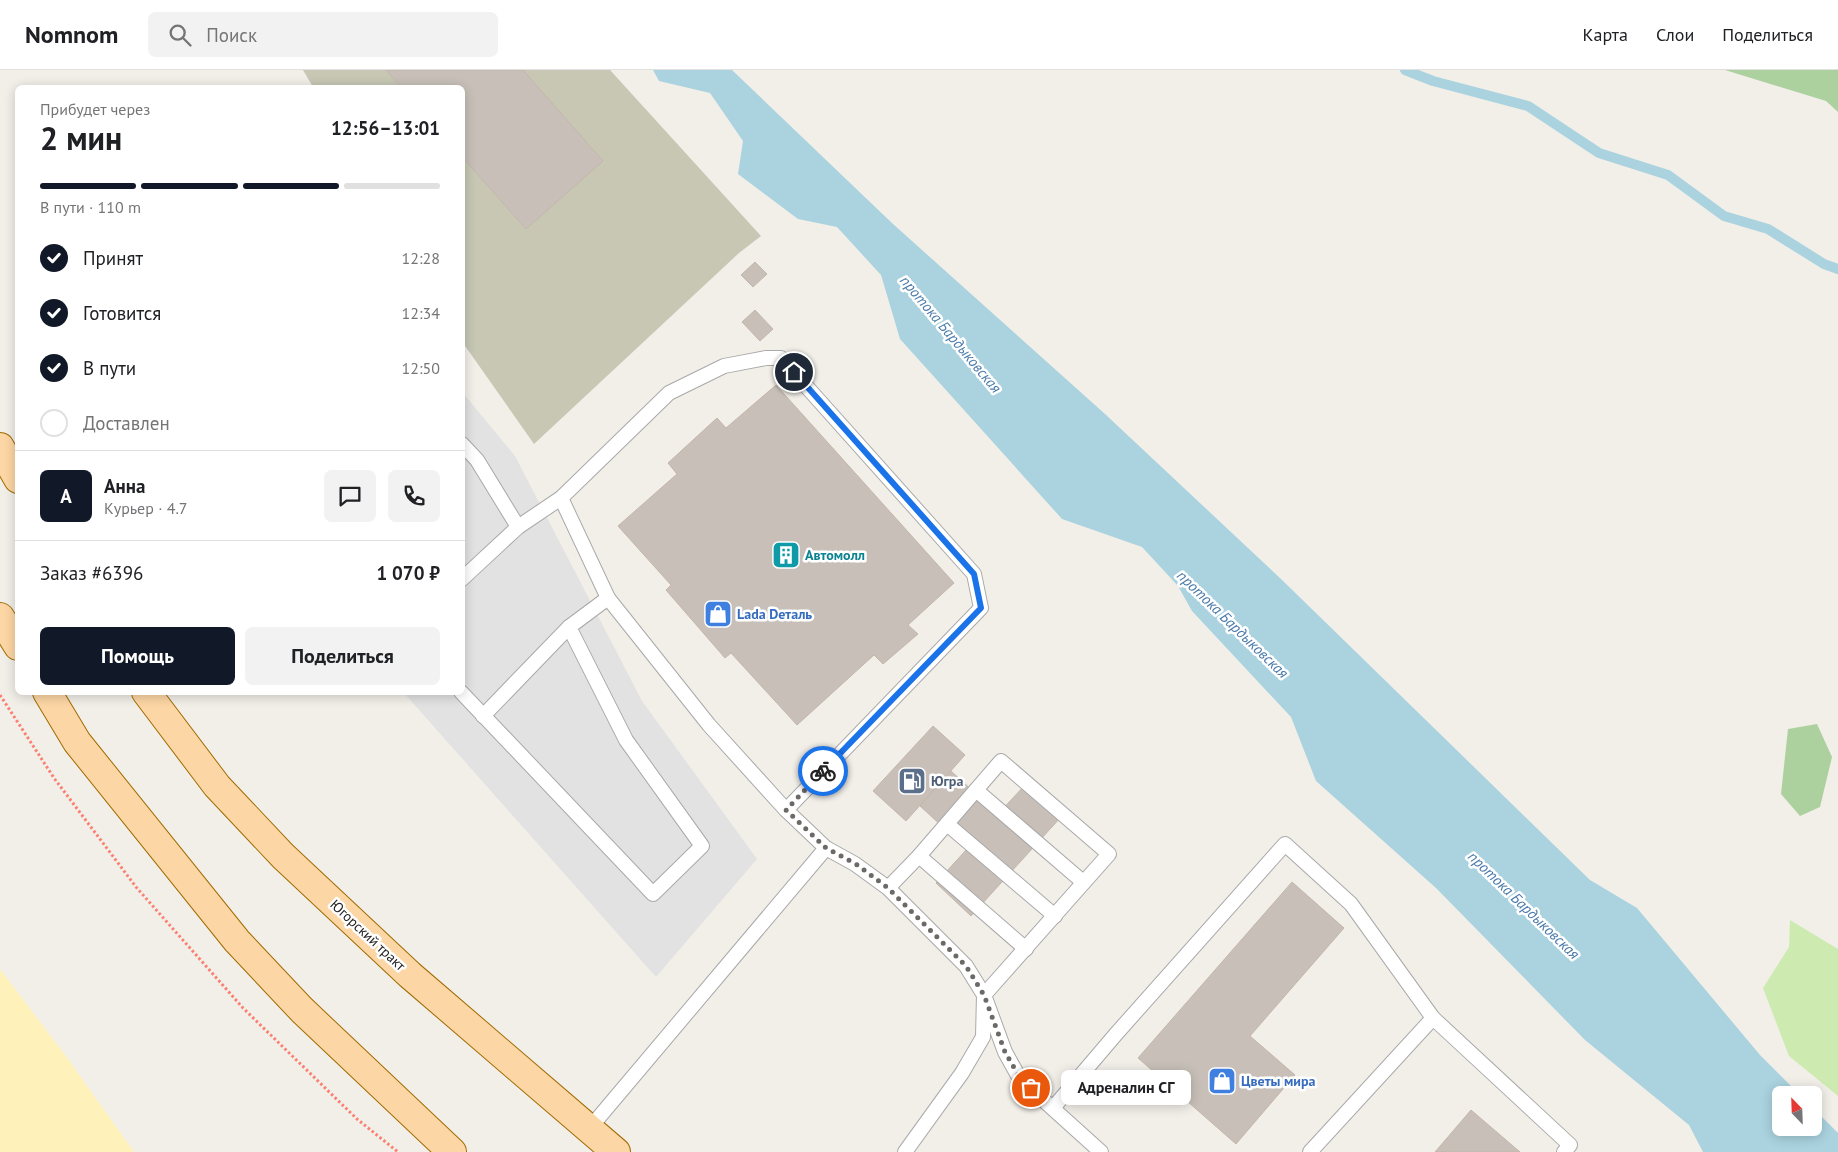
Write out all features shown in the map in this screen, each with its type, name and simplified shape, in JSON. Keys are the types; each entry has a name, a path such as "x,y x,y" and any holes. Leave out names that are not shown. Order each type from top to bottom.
{"main road":[{"path":"0,447 15,473"},
{"path":"0,617 15,641"},
{"path":"49,695 77,742 237,941 302,1010 452,1152"},
{"name":"Югорский тракт","path":"148,695 217,786 283,856 410,975 616,1152"}],"lane":[{"path":"465,576 518,527 561,498 669,393 724,366 766,358 781,358 974,574 981,608 786,810"},
{"path":"465,447 477,460 518,527"},
{"path":"561,498 608,598 709,725 786,810 826,848 856,864 888,888 966,966 984,995 1005,1052 1020,1078 1101,1152"},
{"path":"483,716 569,627 608,598"},
{"path":"464,695 653,894 702,846 626,740 569,627"},
{"path":"888,888 919,856 1001,760 1109,854 984,995 983,1037 962,1073 905,1152"},
{"path":"976,790 1083,882"},
{"path":"947,824 1054,916"},
{"path":"1053,1108 1116,1034 1285,844 1351,904 1433,1018 1570,1144 1564,1152"},
{"path":"589,1129 826,848"},
{"path":"919,856 1026,949"},
{"path":"1310,1152 1433,1018"}],"path":[{"path":"0,695 54,778 136,887 243,1008 357,1119 398,1152"}],"shaded area":[{"path":"303,70 610,70 761,236 739,253 534,444 465,346 465,85 312,85"},
{"path":"465,395 515,456 642,701 757,859 656,977 406,695 465,695"}],"green space":[{"path":"1725,70 1838,70 1838,112 1826,101"},
{"path":"1817,724 1832,757 1820,807 1800,816 1781,794 1788,729"},
{"path":"1790,920 1838,949 1838,1096 1789,1056 1763,988 1789,947"}],"sand":[{"path":"0,969 68,1059 134,1152 0,1152"}],"water":[{"name":"протока Бардыковская","path":"653,70 732,70 893,224 1105,414 1280,578 1590,880 1637,908 1760,1055 1791,1086 1772,1086 1772,1136 1822,1136 1822,1117 1838,1133 1838,1152 1703,1152 1689,1125 1585,1040 1436,888 1316,781 1291,717 1192,611 1178,586 1142,547 1062,519 900,339 881,275 837,227 798,219 738,174 743,141 710,93 659,81"}],"building":[{"path":"386,70 523,70 603,161 526,229 465,160 465,85 399,85"},
{"path":"755,262 767,274 753,287 741,275"},
{"path":"755,310 773,329 760,341 742,322"},
{"name":"Автомолл","path":"776,385 954,583 908,625 918,634 883,664 874,655 797,725 731,653 725,658 666,590 671,585 618,526 677,474 668,463 717,418 726,428"},
{"name":"Югра","path":"933,726 965,755 906,821 873,791"},
{"path":"951,771 998,814 1025,785 1061,817 971,916 936,883 967,849 920,806"},
{"path":"1292,882 1344,928 1250,1036 1295,1075 1236,1144 1138,1058"},
{"path":"1471,1110 1520,1152 1435,1152"}],"waterway":[{"path":"1405,70 1433,81 1528,106 1599,153 1668,175 1724,216 1768,229 1824,264 1838,269"}],"way so far":[{"path":"823,771 786,810 826,848 856,864 888,888 966,966 984,995 1005,1052 1020,1078 1031,1088"}],"place":[{"name":"Автомолл","path":"786,555"},
{"name":"Lada Dеталь","path":"718,614"},
{"name":"Югра","path":"912,781"},
{"name":"Цветы мира","path":"1222,1081"},
{"name":"Адреналин СГ","path":"1031,1088"}],"route":[{"path":"794,372 974,574 981,608 823,771"}]}
